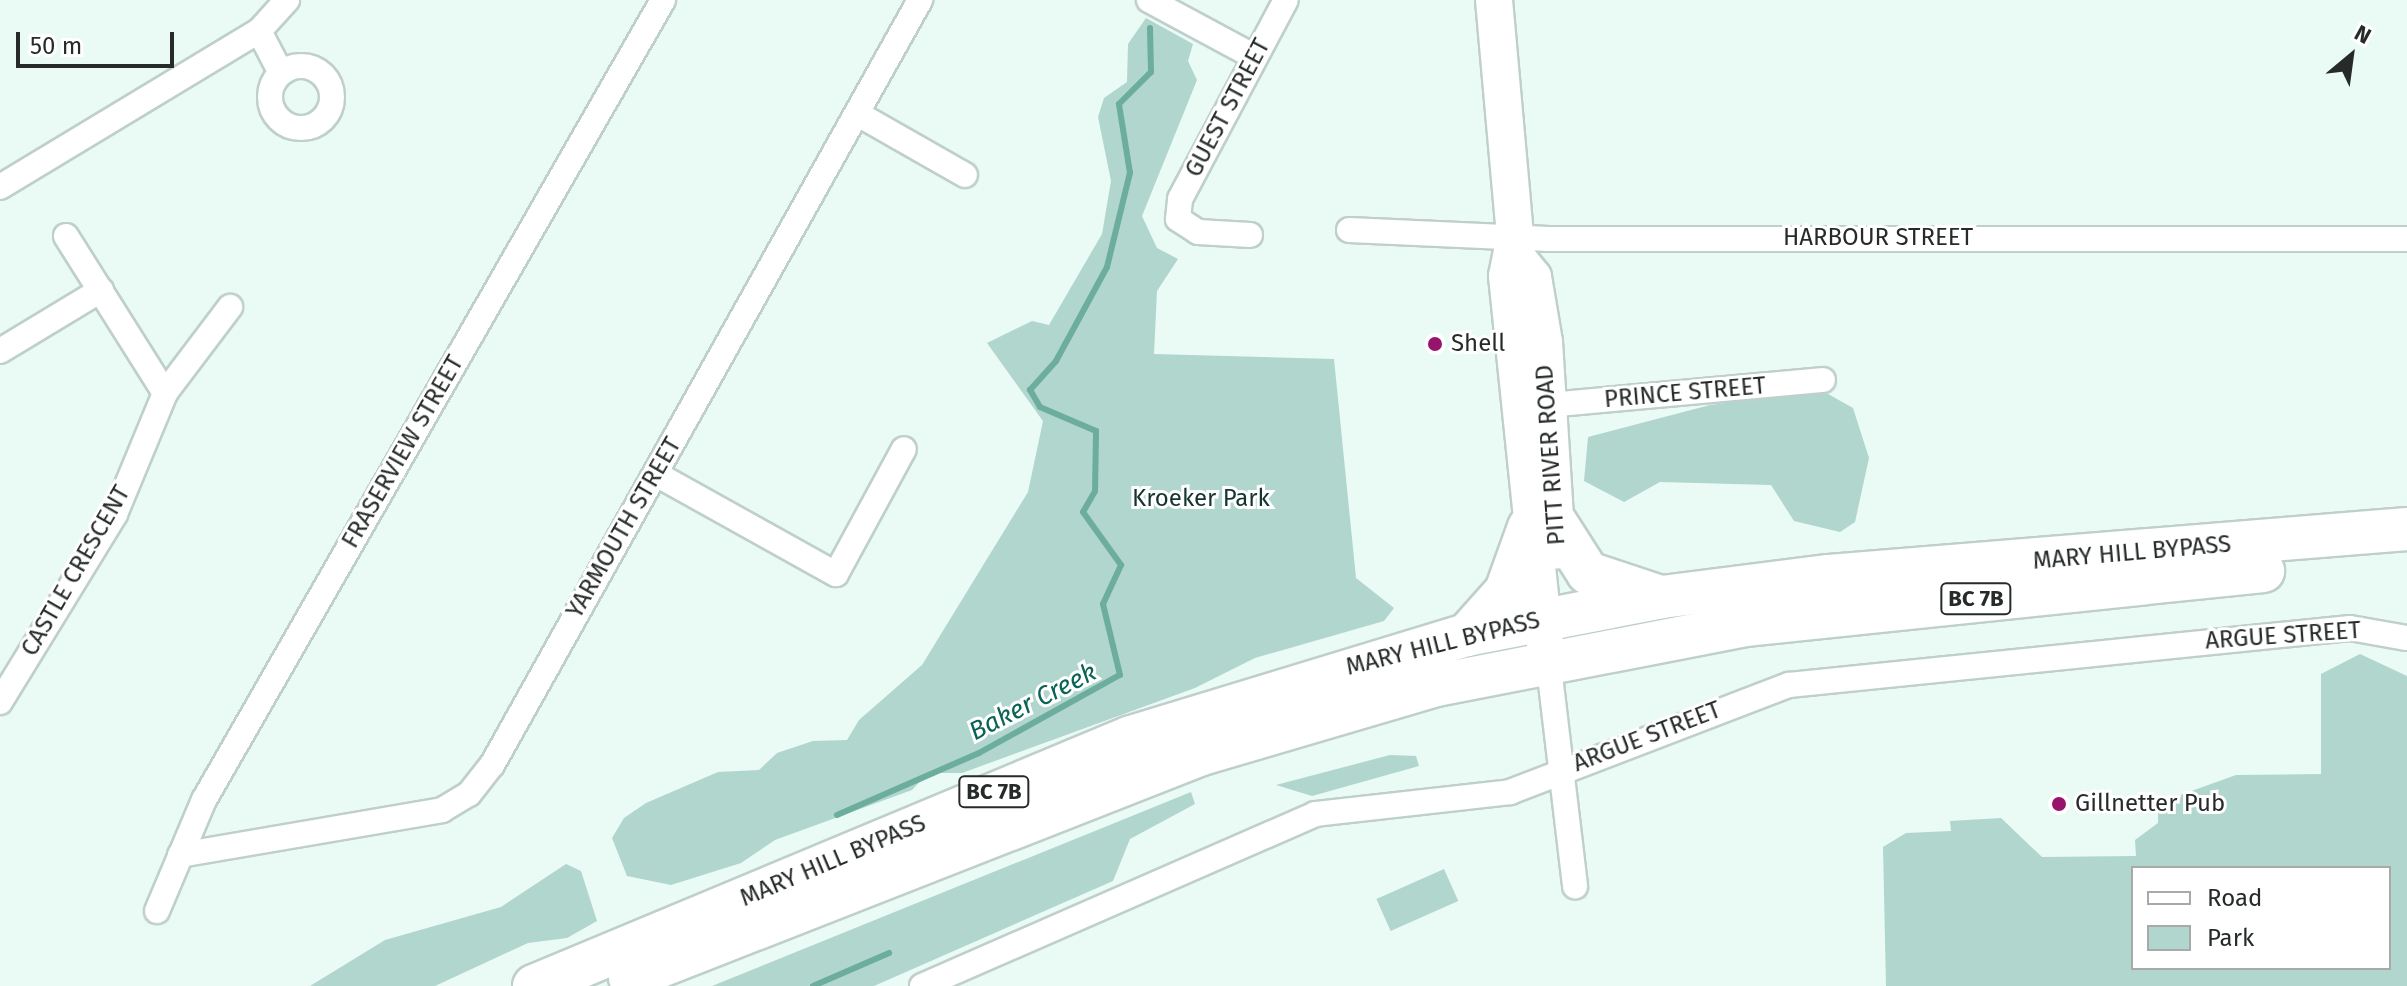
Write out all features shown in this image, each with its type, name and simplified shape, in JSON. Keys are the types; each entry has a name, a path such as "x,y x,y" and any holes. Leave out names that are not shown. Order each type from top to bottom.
{"highway":[{"path":"1467,635 1506,591 1543,525 1588,573 1662,597"},
{"name":"MARY HILL BYPASS","path":"611,986 1202,754 1549,632 1662,597 1829,576 2407,529"},
{"name":"MARY HILL BYPASS","path":"534,986 1131,737 1467,635 1745,625 2407,558"}],"main road":[{"name":"PITT RIVER ROAD","path":"1494,0 1516,246 1507,276 1517,386 1543,525"},
{"name":"PITT RIVER ROAD","path":"1516,246 1533,277 1548,405 1543,525 1549,632"},
{"path":"1517,386 1548,405"}],"street":[{"path":"3,176 259,31 287,0"},
{"name":"FRASERVIEW STREET","path":"157,911 212,786 663,0"},
{"name":"YARMOUTH STREET","path":"180,855 442,810 469,794 656,474 920,0"},
{"path":"1149,0 1255,57"},
{"name":"GUEST STREET","path":"1250,235 1198,232 1178,219 1180,199 1286,0"},
{"path":"259,31 281,73"},
{"path":"858,114 965,175"},
{"name":"HARBOUR STREET","path":"1349,230 1516,246 2407,239"},
{"path":"66,236 165,393"},
{"path":"0,351 101,290"},
{"name":"CASTLE CRESCENT","path":"0,702 115,514 165,393 230,307"},
{"name":"PRINCE STREET","path":"1548,405 1823,380"},
{"path":"656,474 836,574 904,449"},
{"name":"ARGUE STREET","path":"922,986 1330,809 1491,795 1750,697 1844,675 2350,628 2407,638"},
{"name":"PITT RIVER ROAD","path":"1549,632 1575,886"}],"green space":[{"name":"Kroeker Park","path":"1146,18 1193,44 1188,61 1197,80 1142,216 1157,248 1178,259 1157,291 1154,354 1334,359 1356,578 1394,608 1384,621 1255,658 1195,688 962,773 928,773 912,790 775,840 741,863 671,885 627,876 612,838 624,818 646,803 718,772 759,770 777,753 813,741 847,740 859,720 922,665 1028,492 1043,421 987,343 1032,321 1049,325 1102,234 1111,181 1098,117 1104,98 1127,82 1128,44"},
{"path":"1821,390 1853,408 1869,458 1855,522 1840,532 1794,521 1771,485 1660,482 1624,502 1584,481 1588,437 1710,405"},
{"path":"2360,654 2407,676 2407,986 1886,986 1883,847 1906,833 1951,831 1950,821 2001,818 2042,857 2136,856 2135,840 2158,823 2158,803 2236,775 2321,774 2321,674"},
{"path":"1390,755 1416,756 1419,766 1312,796 1276,785"},
{"path":"1191,792 1195,804 1130,839 1113,881 874,986 712,986"},
{"path":"566,864 581,871 597,921 567,938 528,943 435,986 310,986 385,940 501,907"},
{"path":"1444,869 1458,901 1391,931 1376,899"}],"waterway":[{"name":"Baker Creek","path":"837,815 979,753 1120,675 1103,604 1121,565 1083,512 1095,491 1096,431 1040,407 1030,390 1056,361 1107,267 1130,173 1119,104 1151,72 1150,28"},
{"name":"Baker Creek","path":"813,986 889,953"}],"place":[{"name":"Shell","path":"1435,344"},
{"name":"Gillnetter Pub","path":"2059,804"}]}
